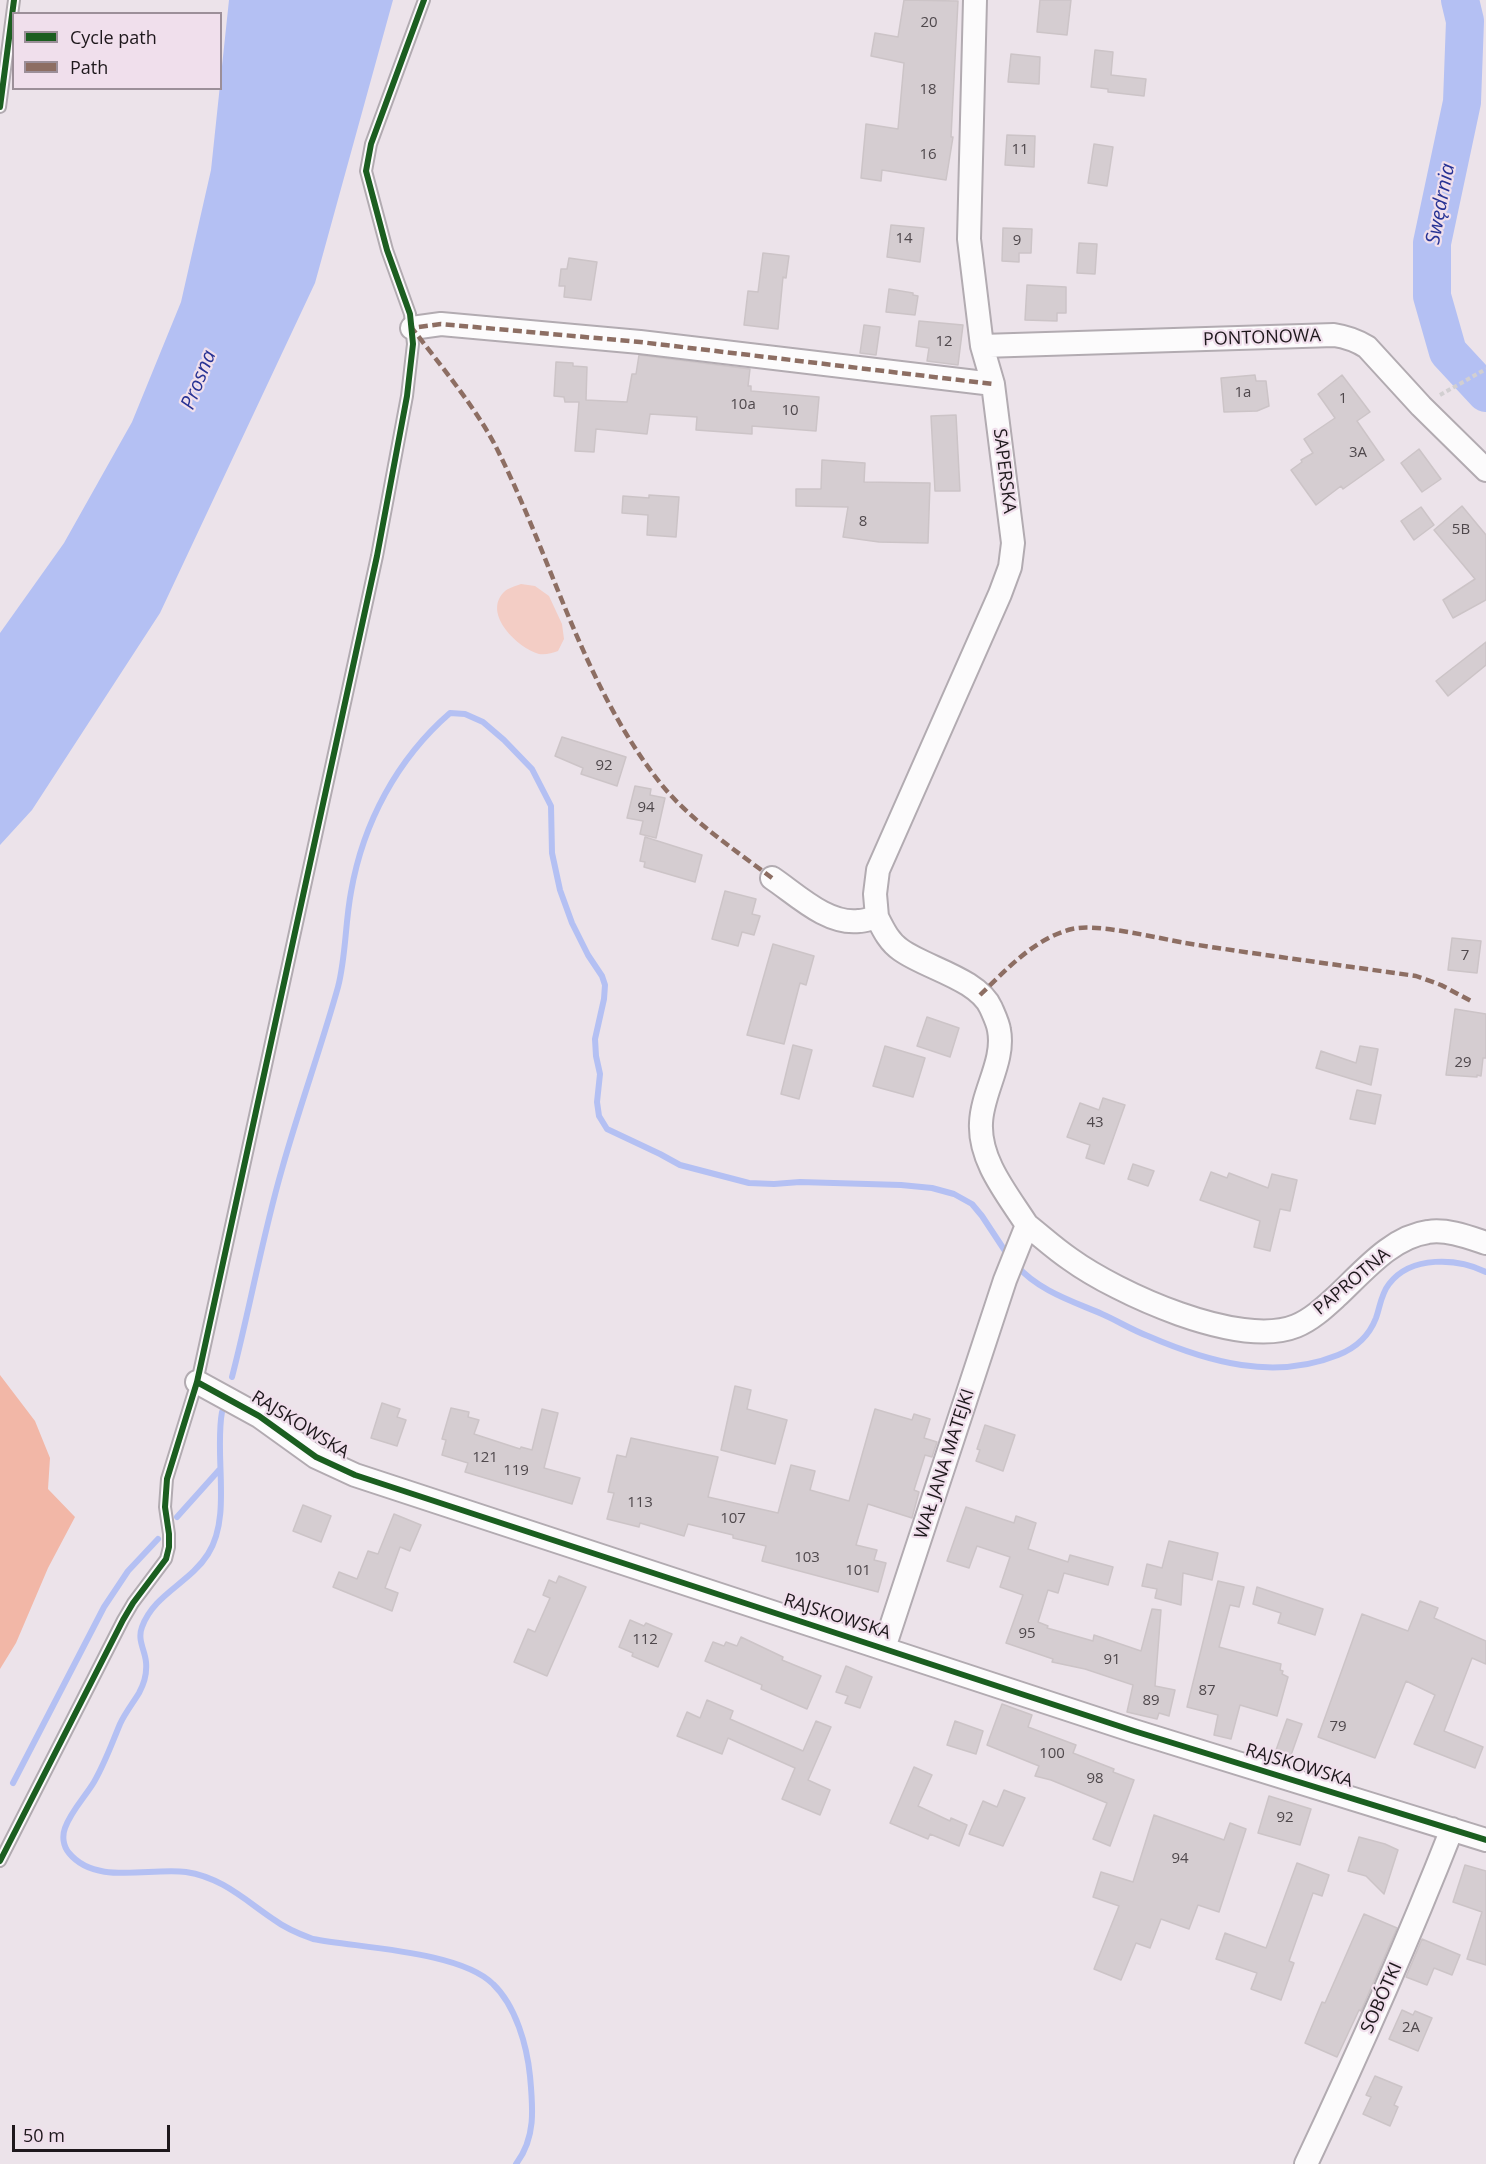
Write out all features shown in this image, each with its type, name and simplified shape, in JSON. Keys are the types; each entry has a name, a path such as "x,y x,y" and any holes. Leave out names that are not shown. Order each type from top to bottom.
{"street":[{"name":"SAPERSKA","path":"877,917 875,894 878,870 1010,567 1011,519 993,384 982,346 969,239 975,0"},
{"path":"412,328 441,324 640,342 993,384"},
{"name":"PONTONOWA","path":"982,346 1346,337 1357,340 1367,347 1421,406 1486,470"},
{"path":"772,878 822,912 839,919 857,922 877,917 886,934 900,950 969,986 990,1005 1000,1030 999,1047 981,1123 983,1144 990,1165 1023,1234"},
{"name":"PAPROTNA","path":"1023,1234 1116,1287 1175,1313 1233,1328 1266,1332 1295,1327 1319,1313 1382,1254 1405,1239 1428,1232 1457,1234 1486,1243"},
{"name":"WAŁ JANA MATEJKI","path":"884,1648 1005,1280 1023,1234"},
{"name":"RAJSKOWSKA","path":"197,1382 259,1416 316,1457 355,1475 1134,1731 1486,1840"},
{"name":"SOBÓTKI","path":"1306,2164 1423,1903 1452,1829"}],"lane":[{"path":"0,1861 123,1620 166,1559 169,1534 165,1507 167,1479 197,1382 380,544 407,396 411,363 410,314 375,209 366,171 371,144 424,0"},
{"path":"0,107 12,15"}],"path":[{"path":"1431,400 1486,369"}],"shaded area":[{"path":"521,584 535,586 549,596 562,624 564,639 558,651 539,654 531,651 513,638 500,620 497,610 498,601 504,592"},
{"path":"0,1375 35,1421 50,1458 48,1489 75,1517 48,1568 16,1643 0,1669"}],"water":[{"name":"Prosna","path":"229,0 393,0 315,283 160,613 32,810 0,845 0,633 64,543 132,422 181,302 211,170 219,90 222,90 222,66"}],"building":[{"path":"904,0 958,1 951,137 953,137 946,180 882,170 881,181 861,178 866,124 898,129 904,63 871,56 875,33 898,37"},
{"path":"1040,0 1071,0 1067,35 1037,32"},
{"path":"1095,50 1113,52 1111,75 1146,79 1144,96 1108,92 1108,89 1091,87"},
{"path":"1011,54 1040,57 1039,84 1008,82"},
{"path":"1007,135 1035,136 1034,167 1005,165"},
{"path":"1094,144 1113,147 1107,186 1088,183"},
{"path":"891,225 924,228 920,262 887,257"},
{"path":"1003,228 1032,229 1031,253 1019,253 1019,262 1002,261"},
{"path":"1079,243 1097,244 1095,274 1077,273"},
{"path":"763,253 789,256 786,278 783,277 778,329 744,325 748,291 758,292"},
{"path":"569,258 597,262 591,300 564,297 565,286 559,286 561,269 567,269"},
{"path":"1027,285 1066,287 1066,313 1057,313 1057,321 1025,320"},
{"path":"889,289 918,296 915,315 886,312"},
{"path":"919,321 963,325 958,365 927,361 929,348 916,346"},
{"path":"864,325 880,327 876,355 860,353"},
{"path":"639,355 750,369 748,386 751,386 751,391 819,397 816,431 752,426 752,434 696,430 697,417 650,414 647,434 596,429 594,452 575,451 579,402 565,402 564,397 554,396 556,362 587,367 586,400 627,402 632,374 636,374"},
{"path":"1255,375 1256,381 1266,381 1269,406 1257,411 1224,412 1221,378"},
{"path":"1342,375 1370,412 1357,421 1384,460 1343,489 1341,486 1316,505 1291,470 1313,453 1304,439 1335,418 1318,394"},
{"path":"956,415 960,491 935,491 931,416"},
{"path":"1419,449 1441,479 1422,492 1401,463"},
{"path":"822,460 865,463 864,482 930,483 928,543 879,542 843,537 848,507 796,506 796,489 821,489"},
{"path":"649,495 679,497 676,537 647,535 648,515 622,513 623,496 649,498"},
{"path":"1462,506 1486,535 1486,600 1453,618 1443,600 1475,579 1434,530"},
{"path":"1421,507 1434,525 1414,540 1401,521"},
{"path":"1486,642 1486,665 1448,696 1436,681"},
{"path":"562,737 626,757 617,786 581,774 583,768 555,756"},
{"path":"635,786 651,789 650,795 665,798 656,838 640,834 643,821 627,818"},
{"path":"645,837 702,855 695,882 644,867 645,862 640,861"},
{"path":"725,891 756,899 752,914 760,916 754,935 742,932 738,946 712,939"},
{"path":"1452,938 1481,941 1477,973 1448,970"},
{"path":"773,944 814,956 806,985 800,983 784,1044 747,1035"},
{"path":"1455,1009 1486,1014 1486,1058 1483,1058 1481,1076 1446,1075"},
{"path":"927,1017 959,1028 950,1057 917,1046"},
{"path":"793,1045 812,1050 799,1099 781,1094"},
{"path":"885,1046 925,1058 913,1097 873,1086"},
{"path":"1360,1046 1378,1049 1371,1085 1316,1068 1321,1051 1356,1063"},
{"path":"1357,1090 1381,1095 1375,1124 1350,1119"},
{"path":"1103,1098 1125,1105 1104,1164 1086,1158 1090,1145 1067,1137 1080,1103 1099,1110"},
{"path":"1133,1164 1154,1171 1148,1186 1128,1179"},
{"path":"1211,1172 1227,1178 1229,1173 1268,1188 1272,1174 1297,1180 1290,1211 1280,1209 1270,1251 1254,1247 1260,1221 1200,1200"},
{"path":"735,1386 751,1390 747,1409 787,1420 775,1464 721,1450"},
{"path":"382,1403 400,1409 397,1417 406,1420 397,1446 371,1438"},
{"path":"451,1408 469,1412 468,1417 479,1420 474,1434 520,1449 521,1447 532,1450 542,1409 558,1413 544,1468 580,1478 572,1504 465,1472 468,1463 442,1455 446,1440 442,1439"},
{"path":"875,1409 912,1420 914,1414 930,1419 924,1438 937,1442 932,1457 925,1455 914,1490 919,1492 912,1518 868,1504 856,1545 877,1550 874,1560 886,1563 878,1592 762,1561 766,1546 733,1538 733,1535 688,1524 684,1536 640,1523 639,1527 607,1519 614,1493 608,1492 617,1455 626,1457 631,1438 718,1457 708,1497 778,1513 791,1465 815,1471 810,1490 849,1501"},
{"path":"985,1425 1015,1435 1003,1471 976,1461 980,1450 977,1449"},
{"path":"303,1505 331,1516 321,1542 293,1531"},
{"path":"966,1507 1014,1523 1016,1516 1036,1523 1028,1549 1068,1562 1070,1555 1113,1567 1108,1585 1064,1573 1058,1593 1048,1590 1038,1622 1048,1626 1047,1628 1093,1641 1094,1635 1141,1651 1152,1609 1161,1610 1155,1686 1175,1690 1169,1716 1159,1713 1157,1719 1127,1712 1133,1685 1085,1669 1052,1662 1053,1659 1006,1643 1023,1595 1000,1587 1010,1557 977,1546 969,1568 947,1561"},
{"path":"394,1514 421,1525 410,1551 400,1547 385,1588 398,1593 392,1611 333,1587 339,1572 357,1579 368,1551 378,1554"},
{"path":"1169,1541 1218,1553 1212,1580 1183,1573 1181,1605 1155,1598 1157,1589 1142,1586 1147,1564 1162,1568"},
{"path":"559,1576 586,1587 547,1676 514,1662 528,1629 535,1632 550,1598 543,1595 549,1580 556,1583"},
{"path":"1218,1581 1244,1587 1239,1607 1230,1605 1219,1647 1281,1664 1282,1674 1288,1677 1277,1716 1240,1705 1231,1739 1214,1735 1218,1715 1187,1707"},
{"path":"1257,1587 1323,1609 1315,1635 1278,1623 1281,1613 1253,1604"},
{"path":"1420,1601 1438,1608 1434,1618 1486,1641 1486,1664 1472,1658 1444,1731 1483,1747 1475,1768 1414,1744 1435,1695 1406,1681 1375,1758 1318,1737 1362,1614 1408,1631"},
{"path":"630,1620 644,1626 646,1623 672,1634 658,1667 632,1656 633,1653 619,1647"},
{"path":"741,1637 783,1657 782,1660 821,1676 807,1709 761,1689 762,1685 705,1661 713,1642 724,1646 726,1642 737,1646"},
{"path":"846,1666 872,1677 860,1708 845,1703 848,1696 836,1692"},
{"path":"707,1700 733,1711 730,1719 803,1751 816,1721 831,1727 808,1780 830,1790 820,1815 782,1799 795,1768 728,1738 722,1754 677,1736 687,1712 700,1718"},
{"path":"1002,1704 1032,1715 1028,1727 1076,1745 1073,1753 1114,1769 1113,1772 1134,1780 1110,1846 1093,1839 1107,1803 1051,1780 1035,1776 1039,1766 987,1745"},
{"path":"1287,1719 1302,1724 1290,1758 1275,1753"},
{"path":"955,1721 983,1731 976,1754 947,1745"},
{"path":"914,1767 932,1775 918,1806 950,1821 951,1818 967,1825 959,1846 930,1834 928,1839 890,1823"},
{"path":"1004,1790 1025,1798 1003,1846 969,1834 983,1801 997,1807"},
{"path":"1269,1796 1311,1809 1300,1845 1258,1833"},
{"path":"1154,1815 1224,1840 1230,1823 1246,1829 1219,1912 1198,1905 1189,1929 1161,1919 1150,1948 1136,1943 1121,1980 1094,1969 1119,1906 1093,1897 1101,1872 1133,1882"},
{"path":"1359,1837 1398,1850 1384,1894 1366,1876 1348,1871"},
{"path":"1297,1863 1329,1875 1322,1896 1313,1893 1289,1961 1294,1963 1281,2000 1251,1989 1257,1973 1216,1959 1225,1933 1266,1948"},
{"path":"1465,1865 1486,1871 1486,1965 1467,1959 1482,1912 1453,1902"},
{"path":"1364,1914 1397,1928 1361,2011 1359,2010 1337,2057 1305,2043"},
{"path":"1422,1939 1460,1955 1452,1975 1434,1968 1427,1985 1406,1977"},
{"path":"1402,2010 1413,2015 1415,2011 1432,2018 1418,2051 1389,2039"},
{"path":"1375,2076 1402,2087 1394,2105 1398,2107 1390,2126 1363,2114 1371,2097 1366,2095"}],"waterway":[{"name":"Swędrnia","path":"1460,0 1465,21 1462,102 1432,243 1432,296 1448,352 1486,393"},
{"path":"232,1377 275,1195 338,987 343,964 351,892 364,841 385,794 399,772 431,731 450,713 465,714 483,722 504,740 532,769 551,806 552,853 560,890 572,923 605,985 595,1039 600,1074 597,1102 599,1116 607,1129 680,1165 749,1183 901,1185 932,1188 954,1194 972,1204 1009,1257"},
{"path":"1016,1265 1045,1289 1142,1334 1194,1354 1242,1365 1266,1367 1290,1367 1314,1363 1351,1349 1370,1330 1389,1284 1410,1268 1422,1264 1449,1262 1475,1267 1486,1272"},
{"path":"222,1412 220,1429 221,1504 215,1539 200,1564 163,1597 142,1627 141,1641 146,1666 142,1686 122,1720 98,1775 74,1810 65,1828 65,1847 80,1863 94,1869 124,1873 186,1872 210,1879 232,1890 282,1925 313,1939 408,1952 458,1964 478,1973 493,1984 508,2003 519,2027 526,2052 531,2088 532,2122 527,2144 516,2164"},
{"path":"177,1517 220,1469"},
{"path":"13,1783 104,1607 128,1571 158,1539"}],"marked path":[{"path":"772,878 685,810 661,784 634,746 610,706 590,665 518,493 490,435 412,328 441,324 640,342 993,384"},
{"path":"980,995 1011,965 1046,939 1072,929 1096,928 1416,976 1441,985 1473,1002"}],"cycle path":[{"path":"12,12 14,0"},
{"path":"0,1861 123,1620 166,1559 169,1547 165,1507 167,1479 197,1382 377,556 407,396 413,344 410,314 387,250 366,171 371,144 424,0"},
{"path":"0,107 12,15"},
{"path":"197,1382 259,1416 316,1457 355,1475 1134,1731 1486,1840"}]}
